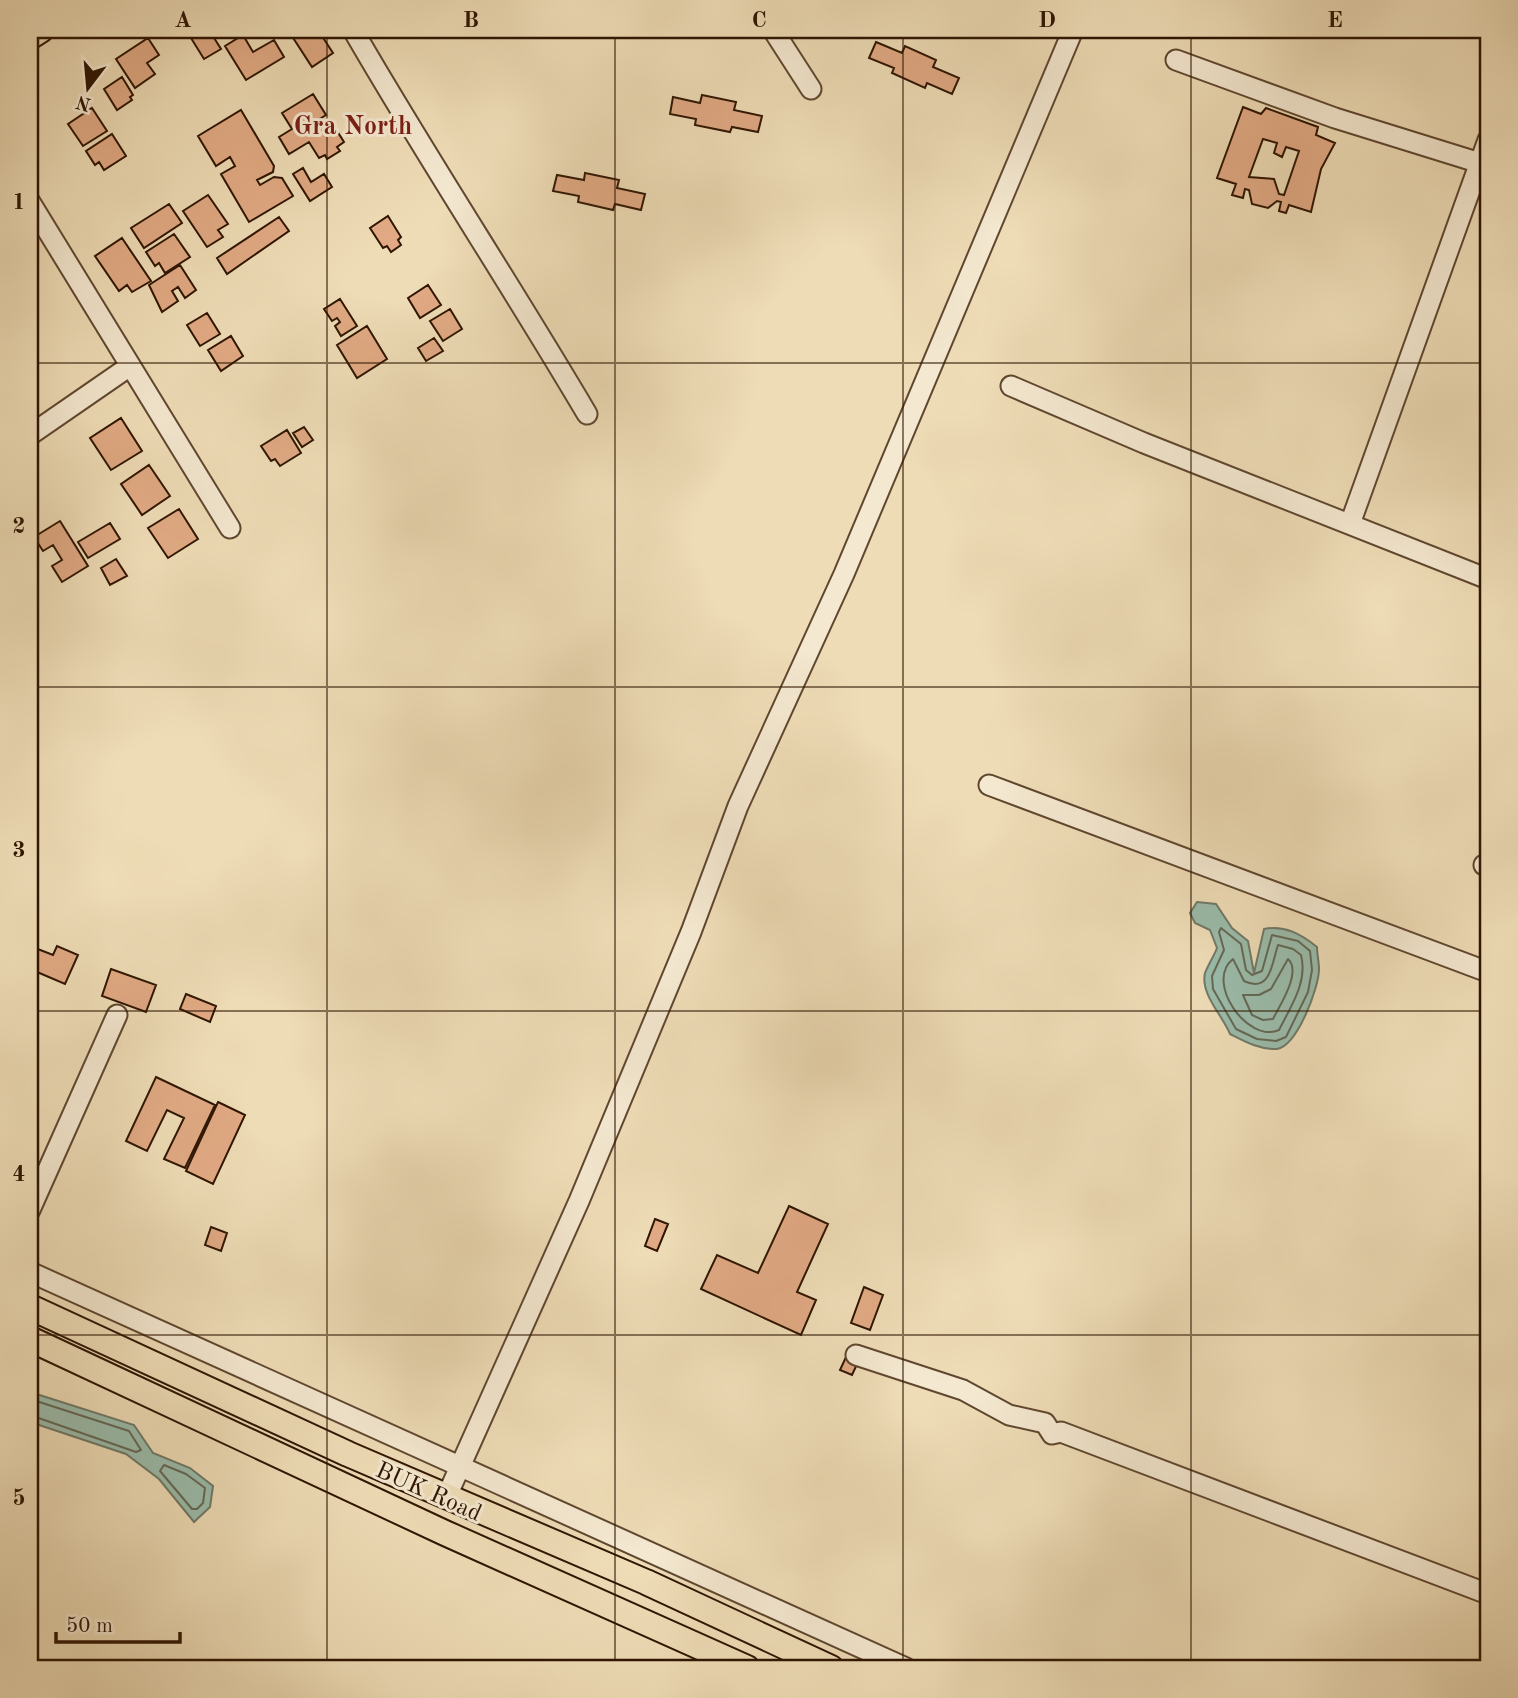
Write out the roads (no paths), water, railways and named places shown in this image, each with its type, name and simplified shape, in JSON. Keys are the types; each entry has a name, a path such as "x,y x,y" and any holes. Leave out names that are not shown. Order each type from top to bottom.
{"main road":[{"path":"30,37 41,30"},
{"name":"BUK Road","path":"30,1307 485,1516 646,1582 831,1668"},
{"name":"BUK Road","path":"30,1339 471,1544 747,1668"}],"street":[{"path":"354,30 444,185 531,318 587,414"},
{"path":"773,30 811,89"},
{"path":"451,1500 467,1471 691,932 737,806 855,549 1073,30"},
{"path":"1176,60 1335,118 1480,163"},
{"path":"1350,524 1488,140"},
{"path":"30,202 230,528"},
{"path":"30,435 130,366"},
{"path":"1011,386 1144,443 1488,579"},
{"path":"989,785 1488,972"},
{"path":"30,1210 117,1015"},
{"path":"30,1272 906,1668"},
{"path":"856,1355 963,1390 1009,1415 1045,1423 1052,1434 1061,1432 1488,1594"}],"water":[{"path":"1197,902 1216,904 1232,928 1248,941 1254,973 1264,929 1279,928 1292,932 1317,947 1319,969 1315,989 1299,1027 1285,1045 1277,1049 1264,1048 1230,1034 1213,1005 1204,981 1217,948 1210,930 1195,923 1190,913"},
{"path":"30,1392 134,1425 153,1453 190,1468 213,1486 210,1507 194,1522 159,1479 126,1454 30,1422"}],"district":[{"name":"Gra North","path":"353,125"}]}
